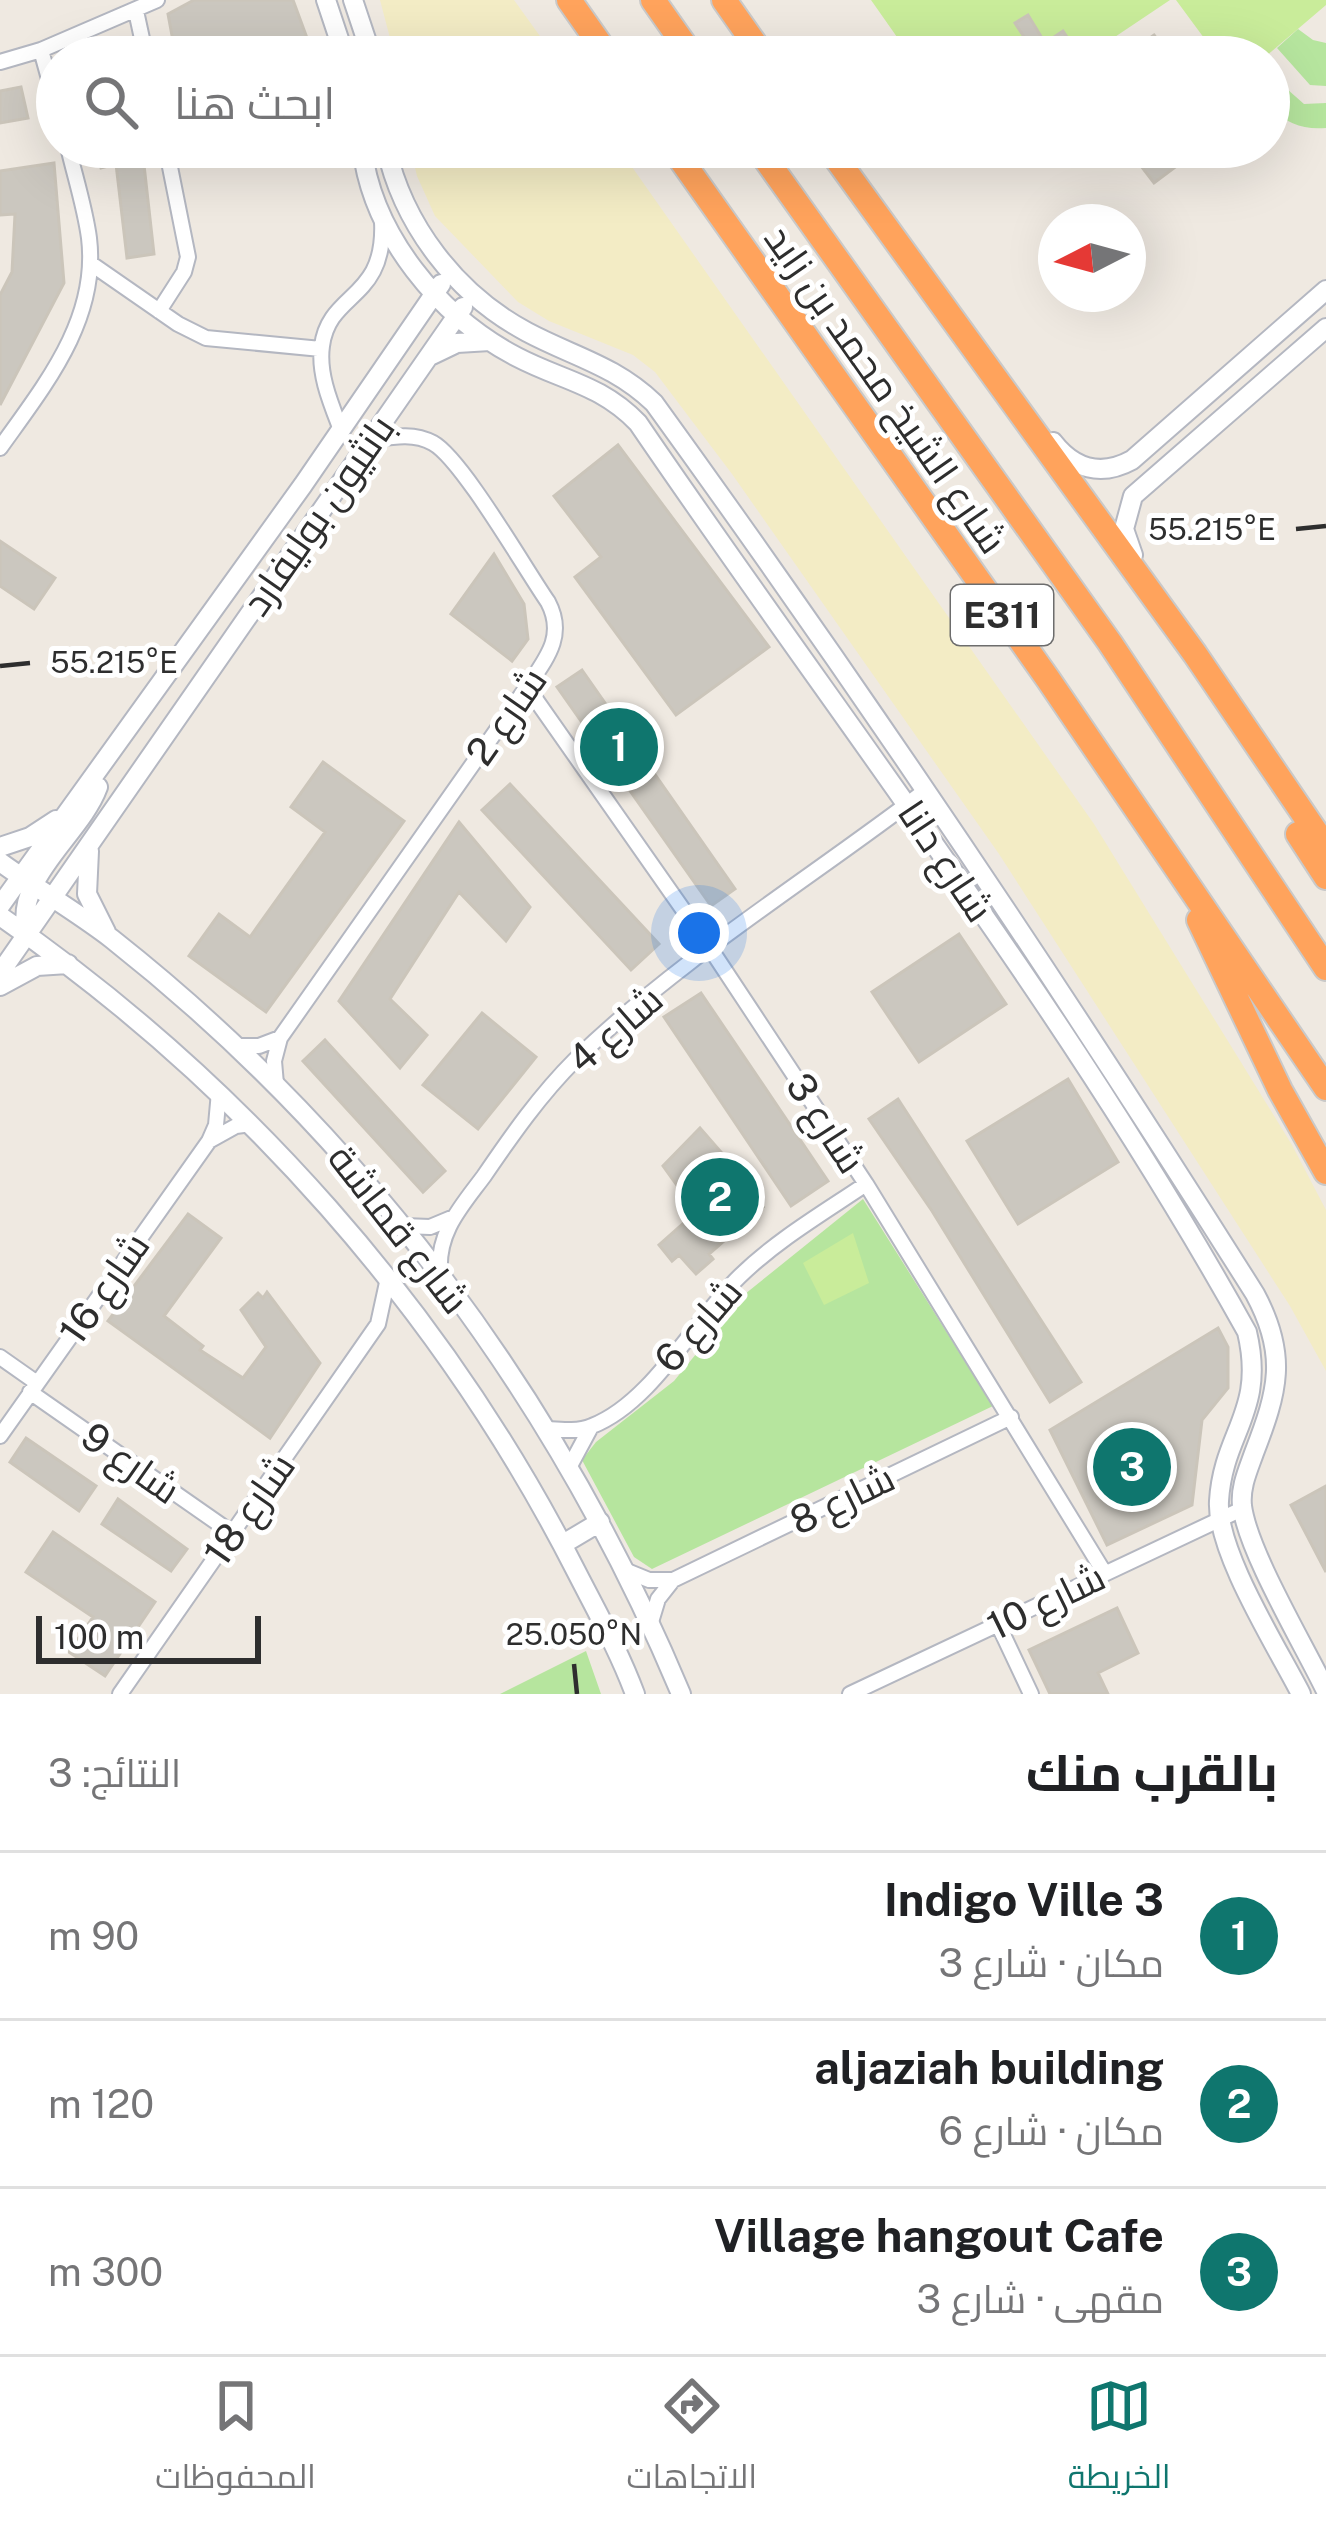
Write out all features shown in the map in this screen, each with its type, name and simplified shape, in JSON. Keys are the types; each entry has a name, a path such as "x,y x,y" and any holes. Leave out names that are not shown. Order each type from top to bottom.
{"highway":[{"path":"569,0 594,36"},
{"path":"653,0 678,36"},
{"path":"724,0 749,36"},
{"name":"شارع الشيخ محمد بن زايد","path":"687,168 1326,1088"},
{"name":"شارع الشيخ محمد بن زايد","path":"772,168 1122,662 1326,968"},
{"path":"843,168 1195,654 1326,847"},
{"path":"1005,396 1049,475 1279,803 1326,878"},
{"path":"1170,858 1259,1048 1326,1172"}],"street":[{"path":"74,36 157,0"},
{"path":"326,0 338,36"},
{"path":"353,0 365,36"},
{"path":"136,10 142,36"},
{"path":"0,62 36,51"},
{"path":"0,448 62,358 81,312 90,263 73,168"},
{"path":"159,311 188,257 170,168"},
{"name":"شارع دانا","path":"368,168 382,216 415,269 458,316 490,341 544,370 597,389 638,423 908,804 1133,1142 1246,1331 1253,1360 1253,1390 1221,1483 1219,1519"},
{"name":"شارع دانا","path":"392,168 402,203 426,241 473,293 525,331 608,366 654,403 926,790 1151,1129 1270,1322 1277,1385 1244,1479 1242,1509"},
{"path":"341,430 327,390 321,349 331,322 380,265 382,216"},
{"path":"90,263 191,332 221,342 321,349"},
{"name":"بانثيون بوليفارد","path":"0,906 27,882 70,810 451,270"},
{"path":"973,352 1016,392 1064,456 1084,468 1109,470 1132,460 1326,290"},
{"name":"بانثيون بوليفارد","path":"0,973 14,926 53,900 473,293"},
{"path":"1195,654 1131,552 1124,518 1141,487 1326,328"},
{"path":"428,358 458,343 490,341"},
{"path":"1297,353 1326,348"},
{"path":"1199,401 1217,424"},
{"name":"شارع 2","path":"280,1038 527,687 554,645 557,630 548,602 447,453 406,435 369,440"},
{"name":"شارع 3","path":"527,687 710,948 866,1184 1104,1572"},
{"path":"0,945 14,926 27,882 94,799 103,764"},
{"name":"شارع 4","path":"440,1274 441,1244 454,1217 517,1127 575,1060 710,948 926,790"},
{"path":"0,847 30,837 70,810"},
{"path":"90,846 87,893 108,936"},
{"name":"شارع قماشة","path":"0,862 108,936 236,1046 404,1226 570,1466 627,1571 681,1694"},
{"name":"شارع قماشة","path":"14,926 68,964 219,1092 388,1278 424,1323 514,1459 624,1665 634,1694"},
{"path":"0,986 37,966 68,964"},
{"path":"236,1046 259,1046 280,1038"},
{"path":"276,1084 274,1061 280,1038"},
{"name":"شارع 16","path":"0,1436 209,1141 219,1092"},
{"path":"209,1141 236,1126 251,1124"},
{"name":"شارع 6","path":"570,1466 591,1427 622,1407 654,1377 717,1300 761,1256 866,1184"},
{"path":"404,1226 430,1227 454,1217"},
{"name":"شارع 18","path":"119,1694 378,1324 388,1278"},
{"path":"378,1324 393,1319 424,1323"},
{"name":"شارع 9","path":"0,1358 33,1388 232,1533"},
{"name":"شارع 8","path":"673,1580 1011,1417"},
{"path":"547,1429 591,1427"},
{"path":"1242,1509 1253,1543 1326,1691"},
{"name":"شارع 10","path":"850,1694 1242,1509"},
{"path":"1219,1519 1239,1572 1301,1694"},
{"path":"562,1544 600,1522"},
{"path":"627,1571 649,1580 673,1580"},
{"path":"651,1622 658,1599 673,1580"},
{"path":"998,1624 1031,1694"}],"green space":[{"path":"871,0 1170,0 1116,36 896,36"},
{"path":"1176,0 1326,0 1290,36 1203,36"},
{"path":"1298,29 1326,43 1326,86 1310,85 1290,63 1290,36"},
{"path":"1290,92 1304,104 1326,103 1326,128 1290,122"},
{"path":"863,1199 993,1406 652,1569 634,1557 582,1460 596,1442 674,1381 745,1294"},
{"path":"853,1233 869,1283 824,1305 803,1263"},
{"path":"586,1651 601,1694 500,1694"}],"sand":[{"path":"380,0 514,0 540,36 389,36"},
{"path":"415,168 633,168 1094,824 1292,1145 1326,1210 1326,1371 1290,1306 999,854 655,372 633,355 549,321 518,302 435,216"}],"building":[{"path":"194,0 293,0 306,36 172,36 168,14"},
{"path":"1028,15 1041,36 1023,36 1015,23"},
{"path":"21,87 28,118 0,123 0,91"},
{"path":"54,168 64,283 0,405 0,295 12,272 15,214 0,215 0,171"},
{"path":"116,168 144,168 154,254 127,258"},
{"path":"1143,168 1174,168 1154,183"},
{"path":"618,445 769,647 676,715 575,577 601,557 554,496"},
{"path":"0,541 55,578 34,609 0,586"},
{"path":"494,554 524,604 528,639 512,661 451,614"},
{"path":"582,670 735,889 711,906 557,687"},
{"path":"323,762 404,821 266,1012 189,956 219,914 250,937 325,832 291,807"},
{"path":"510,784 659,944 631,970 482,810"},
{"path":"459,822 530,907 506,941 459,892 390,999 427,1035 400,1068 339,1001"},
{"path":"959,934 1006,1004 919,1062 872,992"},
{"path":"701,993 828,1181 791,1206 664,1017"},
{"path":"482,1013 536,1057 478,1129 423,1085"},
{"path":"325,1040 445,1171 423,1192 303,1061"},
{"path":"1068,1079 1118,1162 1018,1224 967,1141"},
{"path":"898,1099 1081,1382 1050,1402 869,1119"},
{"path":"700,1128 728,1160 719,1168 735,1186 741,1182 763,1207 709,1254 713,1259 696,1274 679,1255 672,1261 659,1245 696,1212 663,1166"},
{"path":"188,1214 221,1238 164,1316 203,1346 200,1350 243,1378 266,1347 241,1310 258,1293 263,1298 267,1292 320,1363 270,1438 108,1321"},
{"path":"1218,1328 1228,1347 1228,1388 1202,1420 1192,1505 1107,1545 1050,1430"},
{"path":"26,1438 96,1486 79,1511 10,1462"},
{"path":"1326,1486 1326,1572 1291,1505"},
{"path":"118,1499 187,1549 171,1571 102,1524"},
{"path":"53,1532 155,1602 105,1676 69,1652 93,1617 26,1572"},
{"path":"1117,1608 1138,1653 1098,1673 1108,1694 1050,1694 1029,1650"}],"place":[{"name":"Indigo Ville 3","path":"619,747"},
{"name":"aljaziah building","path":"720,1197"},
{"name":"Village hangout Cafe","path":"1132,1467"}]}
